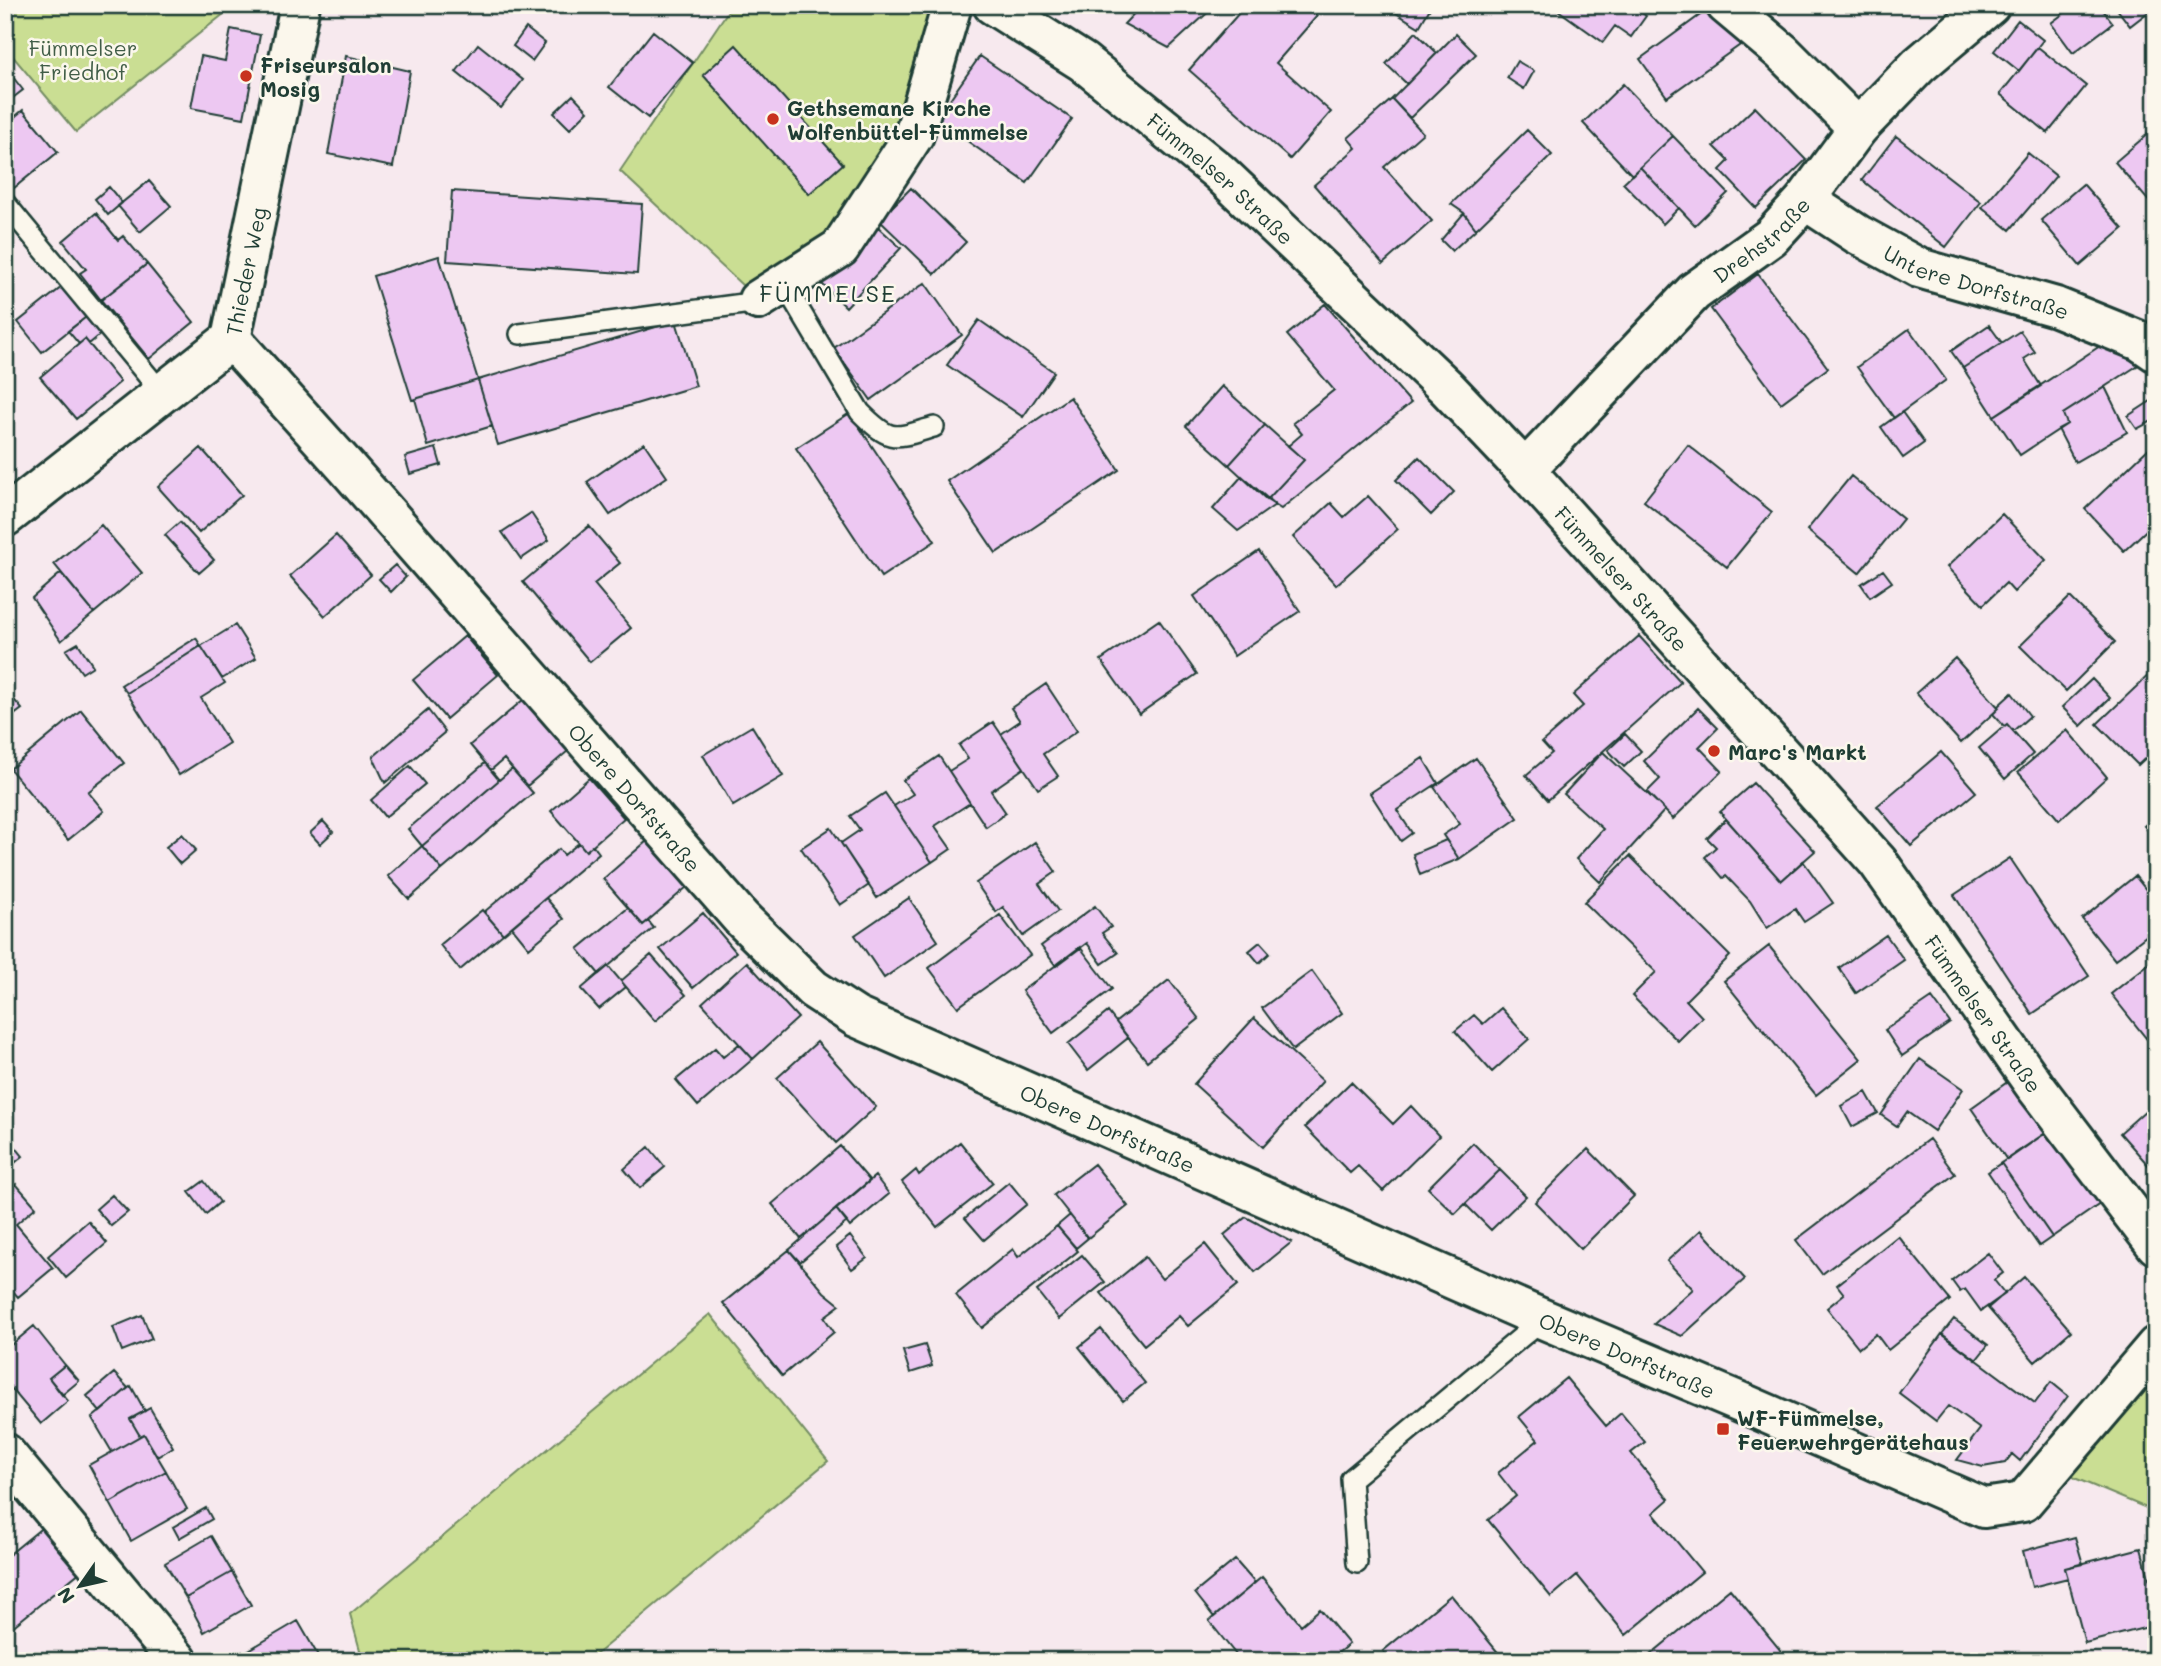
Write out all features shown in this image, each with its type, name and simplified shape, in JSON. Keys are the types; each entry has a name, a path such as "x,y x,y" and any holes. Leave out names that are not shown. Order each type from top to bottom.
{"street":[{"name":"Thieder Weg","path":"5,517 231,339 300,5"},
{"path":"771,292 840,248 914,135 952,5"},
{"name":"Fümmelser Straße","path":"993,5 1083,62 1219,173 1446,387 1525,470 1878,862 2035,1086 2156,1245"},
{"path":"1726,5 1782,52 1858,128"},
{"name":"Drehstraße","path":"1525,470 1694,292 1771,237 1805,200 1858,128 1919,65 1990,5"},
{"name":"Untere Dorfstraße","path":"1805,200 1857,234 1919,268 2150,337"},
{"name":"Obere Dorfstraße","path":"231,339 741,918 813,989 856,1017 1543,1319 1984,1508 2023,1502 2156,1346"},
{"path":"11,1471 178,1661"}],"lane":[{"path":"5,203 162,393"},
{"path":"520,334 743,304 771,292 860,412 877,429 897,438 934,428"},
{"path":"1357,1563 1351,1479 1543,1319"}],"green space":[{"name":"Fümmelser Friedhof","path":"5,5 235,5 76,132 5,47"},
{"path":"732,5 952,5 914,135 840,248 758,300 620,171"},
{"path":"710,1314 828,1461 588,1661 363,1661 350,1614"},
{"path":"2156,1346 2156,1512 2077,1479 2055,1466"}],"building":[{"path":"1142,5 1216,5 1169,48 1124,24"},
{"path":"1246,5 1305,5 1317,16 1276,63 1331,112 1290,159 1189,70"},
{"path":"1383,5 1432,5 1419,27"},
{"path":"1551,5 1632,5 1646,16 1631,37 1615,26 1603,42"},
{"path":"1714,5 1743,43 1667,97 1640,59"},
{"path":"2075,5 2099,5 2113,23 2073,53 2051,23"},
{"path":"2114,5 2156,5 2156,6 2130,26"},
{"path":"2018,20 2043,40 2019,71 1994,51"},
{"path":"526,28 545,43 532,61 513,46"},
{"path":"231,29 260,35 244,118 191,108 201,56 225,61"},
{"path":"653,31 693,63 648,118 609,87"},
{"path":"1416,32 1437,53 1407,84 1386,64"},
{"path":"1456,34 1476,54 1410,118 1392,99"},
{"path":"478,44 523,80 501,108 456,72"},
{"name":"Gethsemane Kirche Wolfenbüttel-Fümmelse","path":"736,45 843,164 809,194 703,75"},
{"path":"2038,47 2086,86 2048,133 2000,94"},
{"path":"346,56 410,71 393,167 328,154"},
{"path":"980,56 1072,119 1027,183 936,119"},
{"path":"1517,61 1534,71 1524,89 1507,78"},
{"path":"5,67 23,90 5,104"},
{"path":"1623,84 1673,136 1632,175 1583,123"},
{"path":"573,95 588,111 570,129 554,113"},
{"path":"1392,99 1423,133 1384,167 1432,221 1383,264 1314,185 1356,148 1348,138"},
{"path":"1755,107 1806,160 1756,208 1720,170 1729,161 1714,146"},
{"path":"23,110 58,152 14,188 5,178 5,125"},
{"path":"2156,127 2156,202 2152,205 2115,162"},
{"path":"1527,130 1552,155 1476,229 1464,213 1451,204"},
{"path":"1673,136 1728,193 1695,225 1640,167"},
{"path":"1896,136 1981,202 1946,247 1862,180"},
{"path":"2028,153 2056,176 2010,230 1982,207"},
{"path":"1640,167 1679,208 1663,224 1623,183"},
{"path":"149,181 171,206 140,232 118,206"},
{"path":"2083,184 2123,229 2080,266 2041,220"},
{"path":"109,187 122,203 108,215 95,199"},
{"path":"911,188 966,242 935,274 879,220"},
{"path":"452,191 642,204 637,274 447,261"},
{"path":"96,213 118,240 123,236 147,264 101,300 80,273 86,269 63,241"},
{"path":"1464,213 1476,229 1452,251 1441,240"},
{"path":"876,225 901,248 846,307 822,284"},
{"path":"439,256 478,380 412,400 373,276"},
{"path":"147,264 194,322 149,359 101,300"},
{"path":"1758,274 1828,368 1781,403 1711,309"},
{"path":"925,283 962,335 871,400 834,348"},
{"path":"62,287 86,317 42,352 18,322"},
{"path":"1325,304 1411,403 1281,509 1267,500 1304,460 1288,446 1302,434 1293,423 1334,390 1287,335"},
{"path":"86,317 101,334 89,344 85,339 79,344 68,331"},
{"path":"979,320 1054,372 1023,417 947,365"},
{"path":"676,321 696,386 498,445 478,380"},
{"path":"1989,325 2002,343 1963,368 1951,351"},
{"path":"1909,329 1946,380 1894,418 1857,367"},
{"path":"2020,331 2035,352 2024,359 2041,386 1994,416 1963,368"},
{"path":"85,339 120,382 76,419 40,377"},
{"path":"2106,342 2128,345 2140,364 2063,414 2067,424 2020,455 1994,416"},
{"path":"478,380 492,426 428,446 415,399"},
{"path":"1222,386 1265,425 1229,465 1186,426"},
{"path":"2105,387 2127,432 2075,462 2058,429 2067,424 2063,414"},
{"path":"1070,397 1119,470 996,553 947,481"},
{"path":"2154,399 2156,419 2137,429 2128,416"},
{"path":"1902,412 1924,443 1903,458 1881,427"},
{"path":"850,413 935,541 881,577 796,448"},
{"path":"1265,425 1304,460 1267,500 1229,465"},
{"path":"644,443 667,477 610,515 587,482"},
{"path":"1688,445 1772,512 1727,567 1644,501"},
{"path":"201,448 242,495 199,533 158,487"},
{"path":"436,448 441,465 410,474 405,457"},
{"path":"2149,448 2156,455 2156,521 2124,551 2085,509"},
{"path":"1419,457 1454,492 1431,515 1396,480"},
{"path":"1242,476 1275,505 1238,531 1213,509"},
{"path":"1851,476 1903,519 1859,573 1807,530"},
{"path":"1368,496 1398,529 1336,585 1293,537 1331,503 1344,517"},
{"path":"531,513 549,540 521,559 502,532"},
{"path":"2002,514 2046,560 2014,592 2006,583 1983,605 1947,567"},
{"path":"180,522 214,560 199,573 165,535"},
{"path":"101,525 142,573 94,613 54,564"},
{"path":"589,526 620,563 594,584 631,628 590,662 523,582"},
{"path":"336,535 371,575 325,616 290,576"},
{"path":"1259,551 1300,611 1234,656 1194,596"},
{"path":"395,565 406,577 391,592 379,579"},
{"path":"1883,570 1892,582 1870,597 1861,584"},
{"path":"61,573 94,613 61,641 32,598"},
{"path":"2070,597 2115,642 2066,691 2020,646"},
{"path":"1159,620 1197,674 1139,714 1101,660"},
{"path":"235,625 256,658 222,679 201,646"},
{"path":"465,636 498,675 446,719 413,680"},
{"path":"1639,636 1681,682 1548,800 1526,775 1552,753 1542,742 1583,706 1573,695"},
{"path":"196,638 201,646 127,693 121,685"},
{"path":"78,643 93,666 82,673 66,650"},
{"path":"201,646 225,683 201,698 229,743 179,775 127,693"},
{"path":"1955,658 1999,708 1961,743 1916,693"},
{"path":"2156,668 2156,748 2138,765 2097,724"},
{"path":"2092,679 2110,698 2081,726 2062,707"},
{"path":"1046,684 1077,731 1043,754 1058,776 1038,789 1001,734 1020,721 1011,708"},
{"path":"5,689 22,709 5,722"},
{"path":"2012,693 2030,716 2013,731 1993,714"},
{"path":"524,699 568,751 527,786 504,759 491,770 470,745"},
{"path":"1698,708 1718,728 1699,747 1722,771 1673,819 1647,792 1660,779 1644,761"},
{"path":"81,710 124,763 88,792 104,811 68,840 10,769"},
{"path":"428,710 445,732 385,783 373,757"},
{"path":"993,722 1024,768 991,791 1006,813 986,827 949,771 968,759 959,745"},
{"path":"2007,724 2033,754 2005,779 1979,748"},
{"path":"752,726 783,776 733,806 703,755"},
{"path":"2067,730 2107,777 2059,820 2018,772"},
{"path":"1625,734 1641,751 1624,767 1608,750"},
{"path":"1603,752 1665,810 1600,882 1576,859 1603,829 1564,794"},
{"path":"1941,752 1976,792 1911,846 1877,806"},
{"path":"939,756 970,803 935,826 951,849 932,862 894,806 913,794 903,780"},
{"path":"1423,758 1438,783 1397,810 1412,833 1401,841 1370,793"},
{"path":"1476,758 1518,818 1459,859 1443,835 1460,824 1434,787"},
{"path":"485,763 499,780 422,846 408,829"},
{"path":"410,766 425,784 385,817 371,800"},
{"path":"512,769 533,793 442,870 422,846"},
{"path":"589,778 624,818 586,851 551,811"},
{"path":"1753,783 1815,851 1781,881 1720,812"},
{"path":"885,793 932,862 877,898 841,843 860,830 850,816"},
{"path":"2156,816 2156,841 2144,826"},
{"path":"1726,819 1781,881 1803,861 1833,903 1804,922 1795,909 1767,928 1750,901 1726,876 1723,878 1705,857 1716,847 1707,838"},
{"path":"323,821 333,832 320,844 310,833"},
{"path":"831,828 869,885 840,905 801,848"},
{"path":"182,834 196,850 180,864 166,847"},
{"path":"1446,840 1459,859 1420,875 1413,854"},
{"path":"647,841 687,887 643,925 603,879"},
{"path":"1035,842 1056,872 1039,884 1058,911 1023,936 1003,907 996,912 976,883"},
{"path":"579,843 586,851 593,845 599,853 503,934 484,912 559,849 564,855"},
{"path":"422,846 442,870 409,899 388,876"},
{"path":"1630,856 1730,956 1686,1000 1702,1017 1678,1041 1632,996 1656,972 1584,902"},
{"path":"2010,858 2089,976 2032,1014 1954,895"},
{"path":"2135,876 2156,902 2156,928 2115,960 2082,919"},
{"path":"546,898 564,919 529,948 512,927"},
{"path":"909,898 938,941 884,978 855,935"},
{"path":"1095,906 1111,927 1102,933 1118,953 1102,964 1087,943 1056,966 1041,946"},
{"path":"628,908 643,925 648,921 654,928 599,974 578,949"},
{"path":"482,910 503,934 460,970 440,945"},
{"path":"703,913 736,952 693,988 660,949"},
{"path":"1000,915 1030,955 958,1007 929,968"},
{"path":"1886,935 1904,960 1856,993 1839,968"},
{"path":"1260,942 1270,953 1259,963 1249,951"},
{"path":"1769,946 1861,1059 1816,1095 1724,981"},
{"path":"1080,947 1112,989 1053,1033 1022,991"},
{"path":"651,955 686,995 655,1021 621,981"},
{"path":"2156,958 2156,1030 2146,1038 2111,994"},
{"path":"747,962 798,1018 753,1059 702,1003"},
{"path":"608,966 626,987 599,1009 581,989"},
{"path":"1312,971 1342,1013 1293,1050 1262,1008"},
{"path":"1169,980 1199,1019 1147,1061 1116,1022"},
{"path":"1932,998 1950,1023 1902,1056 1885,1030"},
{"path":"1501,1008 1529,1039 1492,1072 1455,1031 1474,1015 1483,1024"},
{"path":"1108,1012 1128,1038 1088,1070 1068,1044"},
{"path":"1254,1018 1323,1081 1263,1147 1194,1084"},
{"path":"2156,1030 2156,1045 2154,1047 2146,1038"},
{"path":"817,1042 876,1107 836,1143 777,1078"},
{"path":"739,1044 753,1059 698,1106 676,1080 715,1048 723,1057"},
{"path":"1920,1059 1963,1089 1934,1131 1907,1112 1897,1126 1881,1115"},
{"path":"2013,1078 2050,1130 2007,1160 1971,1108"},
{"path":"1351,1082 1393,1124 1411,1106 1439,1136 1383,1191 1358,1166 1350,1173 1305,1127"},
{"path":"1866,1092 1878,1113 1852,1127 1841,1106"},
{"path":"2156,1101 2156,1174 2120,1133"},
{"path":"2056,1126 2107,1199 2052,1237 2001,1163"},
{"path":"8,1138 23,1156 5,1171 5,1140"},
{"path":"1929,1139 1955,1174 1822,1274 1796,1240"},
{"path":"960,1142 993,1183 937,1227 902,1182 916,1170 919,1175"},
{"path":"1473,1143 1500,1170 1455,1214 1428,1188"},
{"path":"840,1146 870,1181 801,1239 772,1204"},
{"path":"649,1147 665,1167 640,1188 624,1169"},
{"path":"1588,1149 1634,1196 1581,1249 1535,1202"},
{"path":"2001,1163 2052,1237 2039,1246 1988,1172"},
{"path":"1094,1164 1128,1206 1088,1238 1054,1195"},
{"path":"1500,1170 1526,1196 1491,1230 1465,1204"},
{"path":"875,1176 889,1194 850,1227 836,1209"},
{"path":"204,1181 220,1202 206,1214 189,1192"},
{"path":"1009,1182 1027,1204 984,1240 965,1218"},
{"path":"16,1184 36,1207 16,1224 53,1268 18,1297 5,1282 5,1193"},
{"path":"112,1195 128,1212 111,1226 96,1209"},
{"path":"836,1209 847,1222 800,1262 789,1250"},
{"path":"1070,1215 1088,1238 1076,1248 1057,1226"},
{"path":"1246,1217 1292,1242 1255,1272 1224,1235"},
{"path":"88,1221 107,1243 66,1278 48,1256"},
{"path":"1057,1226 1078,1251 982,1328 956,1295 1013,1249 1018,1257"},
{"path":"1701,1230 1745,1279 1682,1336 1654,1324 1693,1289 1667,1261"},
{"path":"850,1236 867,1258 852,1269 836,1247"},
{"path":"1898,1236 1950,1300 1888,1350 1876,1334 1859,1348 1827,1308 1844,1294 1837,1285"},
{"path":"1205,1244 1238,1285 1188,1326 1179,1316 1144,1345 1101,1293 1145,1257 1162,1279"},
{"path":"789,1250 824,1292 840,1305 824,1317 834,1332 782,1376 723,1303"},
{"path":"1988,1253 2003,1273 1994,1280 2005,1294 1981,1311 1965,1289 1960,1292 1952,1281"},
{"path":"1082,1255 1105,1282 1059,1319 1037,1291"},
{"path":"2024,1277 2071,1331 2035,1362 1988,1308"},
{"path":"142,1315 152,1339 122,1351 113,1327"},
{"path":"1954,1319 1988,1345 1976,1360 1942,1334"},
{"path":"34,1326 65,1365 49,1378 68,1401 41,1424 5,1381 5,1350"},
{"path":"1101,1329 1145,1383 1123,1401 1079,1347"},
{"path":"1942,1334 2035,1403 2051,1382 2068,1396 2020,1461 2012,1454 2005,1463 1983,1467 1957,1460 1980,1429 1948,1406 1936,1421 1899,1393"},
{"path":"925,1345 932,1366 910,1373 903,1351"},
{"path":"65,1365 79,1381 62,1395 49,1378"},
{"path":"114,1373 128,1388 100,1412 87,1396"},
{"path":"1566,1378 1606,1426 1621,1413 1645,1442 1631,1453 1669,1499 1653,1513 1702,1572 1626,1635 1577,1575 1551,1597 1488,1520 1516,1496 1498,1473 1538,1440 1519,1417"},
{"path":"131,1386 145,1411 130,1419 140,1436 112,1452 92,1418"},
{"path":"150,1408 173,1447 157,1457 144,1434 140,1436 130,1419"},
{"path":"144,1434 166,1471 110,1503 89,1465"},
{"path":"166,1471 187,1509 131,1541 110,1503"},
{"path":"206,1508 212,1519 179,1538 173,1527"},
{"path":"44,1526 81,1571 5,1633 5,1558"},
{"path":"211,1536 232,1572 186,1598 165,1563"},
{"path":"2075,1537 2083,1564 2065,1568 2068,1578 2032,1587 2023,1551"},
{"path":"2141,1548 2156,1604 2156,1625 2085,1643 2065,1568"},
{"path":"1235,1560 1255,1583 1214,1617 1195,1593"},
{"path":"232,1572 251,1605 204,1632 186,1598"},
{"path":"1262,1577 1301,1625 1320,1609 1349,1644 1328,1661 1241,1661 1209,1621"},
{"path":"1730,1589 1786,1657 1781,1661 1654,1661 1650,1655"},
{"path":"1451,1595 1505,1661 1391,1661 1383,1651"},
{"path":"298,1621 320,1659 246,1661 242,1654"}],"place":[{"name":"Friseursalon Mosig","path":"246,76"},
{"name":"Gethsemane Kirche Wolfenbüttel-Fümmelse","path":"773,119"},
{"name":"Marc's Markt","path":"1714,751"},
{"name":"WF-Fümmelse, Feuerwehrgerätehaus","path":"1723,1429"}],"district":[{"name":"FÜMMELSE","path":"828,292"}]}
